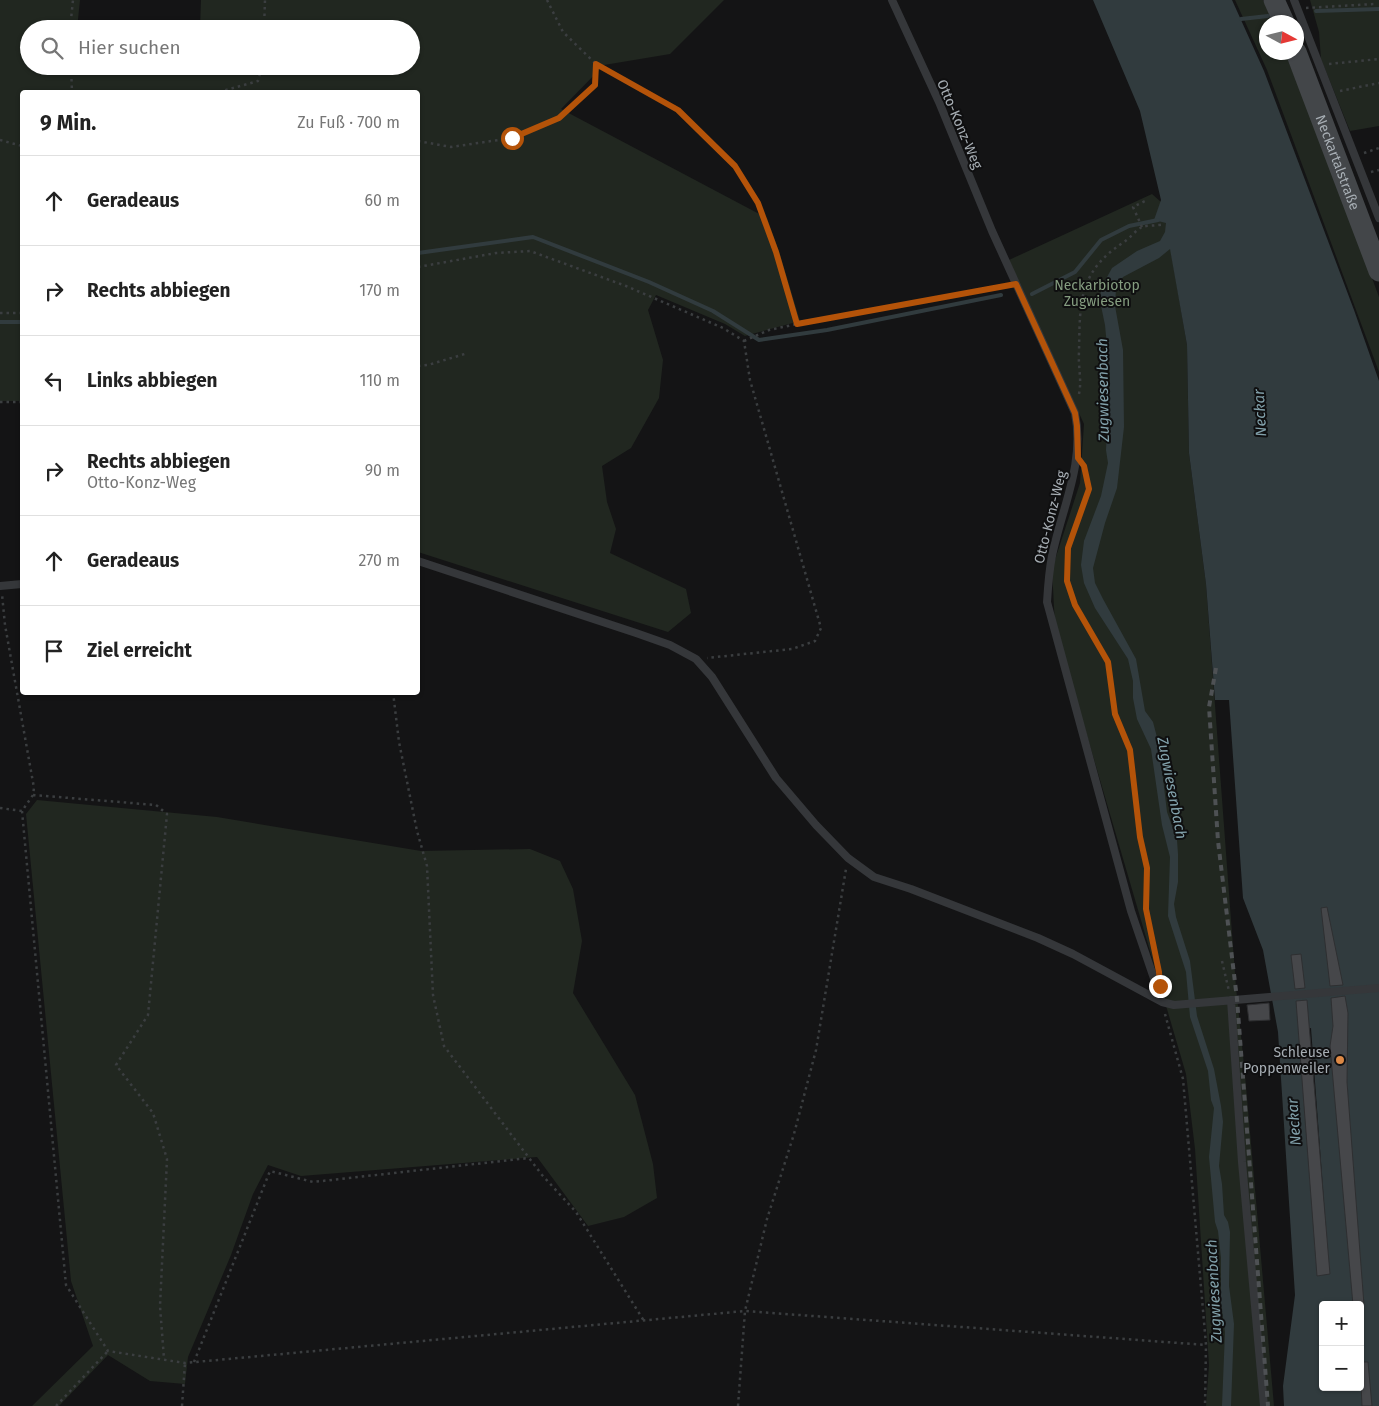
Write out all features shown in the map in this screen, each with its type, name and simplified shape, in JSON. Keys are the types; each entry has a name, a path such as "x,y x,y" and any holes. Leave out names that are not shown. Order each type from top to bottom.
{"main road":[{"path":"1274,0 1291,15"},
{"name":"Neckartalstraße","path":"1299,60 1379,271"}],"lane":[{"name":"Otto-Konz-Weg","path":"892,0 939,102 963,165 1075,413 1078,458 1070,496 1052,555 1047,602 1131,911 1162,1002"},
{"path":"1291,15 1294,0"},
{"path":"1304,38 1320,66 1331,92 1379,218"},
{"path":"420,562 636,632 670,645 696,659 712,677 776,778 816,825 848,858 874,877 920,892 1074,954 1162,1002 1174,1004 1268,998 1379,988"},
{"path":"0,586 20,584"},
{"path":"1231,1000 1242,1162 1264,1406"}],"path":[{"path":"71,20 73,0"},
{"path":"264,20 265,0"},
{"path":"547,0 563,32 596,64 678,110 735,166 758,203 776,252 797,324"},
{"path":"1291,15 1376,4"},
{"path":"1320,66 1379,59"},
{"path":"420,140 451,147 512,138 559,118 595,85 596,64"},
{"path":"71,75 72,90"},
{"path":"226,90 258,81 260,75"},
{"path":"1331,92 1379,83"},
{"path":"0,140 20,145"},
{"path":"1356,156 1379,148"},
{"path":"1142,227 1134,207 1145,201"},
{"path":"1075,413 1081,384 1078,354 1081,307 1088,277 1096,264 1108,252 1142,227 1164,224"},
{"path":"420,267 496,254 530,251 626,286 724,328 744,342 750,380 821,628 815,641 792,649 696,659"},
{"path":"744,342 759,333 797,324 1016,284"},
{"path":"0,313 20,313"},
{"path":"420,366 468,353"},
{"path":"0,402 20,402"},
{"path":"1078,458 1084,466 1089,489 1068,548 1067,581 1075,605 1108,662 1115,714 1130,750 1140,837 1147,868 1146,909 1153,944"},
{"path":"0,586 33,795 22,811 66,1285 108,1351 185,1363 746,1311 1206,1345"},
{"path":"393,695 399,742 417,831 427,866 433,995 444,1046 529,1158 576,1212 644,1321"},
{"path":"33,795 156,805 167,814 148,1015 116,1065 154,1114 167,1159 160,1306 164,1360"},
{"path":"0,808 22,811"},
{"path":"738,1406 746,1311 767,1219 794,1134 816,1050 848,858"},
{"path":"1222,961 1231,1000"},
{"path":"1162,1002 1183,1079 1206,1345 1205,1406"},
{"path":"194,1362 270,1171 313,1182 529,1158"},
{"path":"56,1406 108,1351"},
{"path":"182,1406 185,1363"}],"green space":[{"path":"0,0 80,0 78,20 20,20 20,75 420,75 420,20 200,20 201,0 724,0 670,54 604,65 561,109 767,218 800,321 745,336 725,324 656,295 648,310 663,360 659,398 631,448 602,466 607,502 616,529 610,553 686,589 691,613 668,632 420,553 420,90 20,90 20,401 0,401"},
{"path":"1235,0 1263,0 1270,15 1259,15 1259,52"},
{"path":"1310,0 1379,0 1379,126 1350,131 1321,59 1319,32"},
{"path":"1262,60 1288,60 1329,161 1379,297 1379,372"},
{"name":"Neckarbiotop Zugwiesen","path":"1152,194 1161,202 1166,222 1187,345 1189,453 1206,584 1236,987 1274,1406 1206,1406 1209,1365 1195,1149 1186,1074 1055,626 1052,569 1080,483 1084,424 1009,260"},
{"path":"37,800 217,817 421,851 530,849 560,861 573,889 582,941 573,993 635,1095 653,1164 657,1198 624,1217 588,1226 537,1157 301,1176 268,1165 253,1194 231,1255 188,1357 185,1384 150,1381 108,1355 59,1406 32,1406 93,1346 71,1281 26,814"}],"water":[{"name":"Neckar","path":"1093,0 1232,0 1264,71 1379,381 1379,1406 1284,1406 1283,1386 1295,1295 1278,1032 1263,950 1243,898 1229,700 1215,700 1206,584 1189,453 1187,345 1170,249 1159,258 1123,277 1116,288 1115,306 1123,350 1124,427 1117,488 1093,568 1095,583 1136,659 1145,711 1153,722 1159,745 1167,812 1177,840 1178,882 1174,904 1176,917 1190,961 1197,1016 1214,1069 1221,1106 1223,1122 1219,1166 1224,1215 1230,1232 1229,1286 1234,1324 1231,1406 1222,1406 1225,1332 1221,1304 1221,1258 1215,1222 1209,1157 1214,1108 1211,1100 1208,1071 1190,1017 1186,972 1168,916 1170,857 1162,825 1151,749 1137,719 1133,698 1133,681 1128,659 1095,608 1084,583 1081,565 1084,541 1101,496 1108,463 1106,450 1110,378 1105,325 1100,301 1101,288 1112,268 1137,251 1160,241 1165,232 1166,223 1154,220 1161,200 1140,111","holes":["1311,1028 1328,1256 1316,1258 1299,1030"]}],"building":[{"path":"1327,907 1343,985 1330,986 1321,908"},
{"path":"1301,954 1305,988 1295,989 1291,955"},
{"path":"1345,996 1348,1013 1347,1082 1364,1301 1353,1301 1330,1046 1333,1026 1331,998"},
{"path":"1307,1000 1330,1274 1317,1276 1296,1001"},
{"path":"1269,1003 1270,1020 1249,1021 1247,1005"},
{"path":"1364,1362 1368,1362 1372,1406 1362,1406"}],"waterway":[{"path":"1316,11 1379,9"},
{"path":"1241,19 1259,17"},
{"path":"1032,294 1075,272 1101,240 1129,226 1158,220"},
{"path":"420,253 533,237 649,282 713,311 759,340 827,330 1001,295"},
{"path":"0,322 20,322"}],"railway":[{"path":"1216,668 1209,707 1218,841 1237,999 1268,1406"}],"place":[{"name":"Schleuse Poppenweiler","path":"1340,1060"}],"route":[{"path":"512,138 559,118 595,85 596,64 678,110 735,166 758,203 776,252 797,324 1016,284 1075,413 1078,458 1084,466 1089,489 1068,548 1067,581 1075,605 1108,662 1111,673 1115,714 1130,750 1140,837 1146,858 1148,880 1146,909 1159,972 1160,986"}],"water label":[{"name":"Zugwiesenbach","path":"1103,390"},
{"name":"Zugwiesenbach","path":"1172,788"},
{"name":"Zugwiesenbach","path":"1214,1291"}]}
